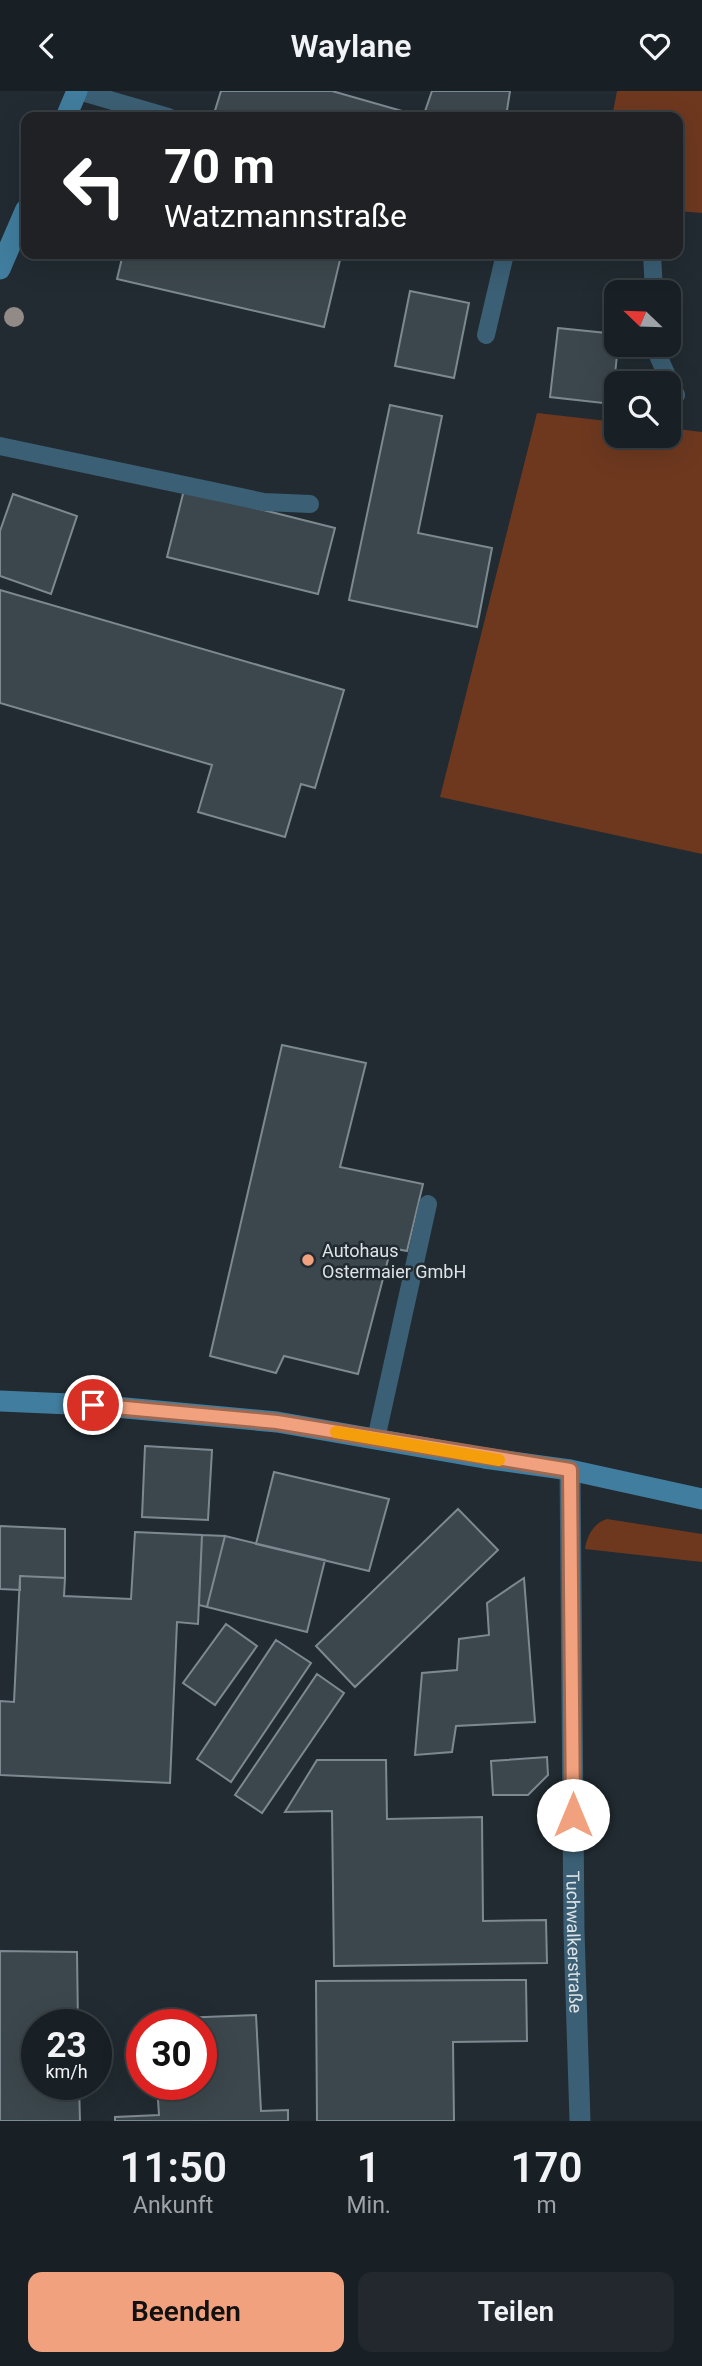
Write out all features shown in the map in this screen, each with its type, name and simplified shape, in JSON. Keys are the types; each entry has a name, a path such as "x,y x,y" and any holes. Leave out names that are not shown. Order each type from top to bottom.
{"street":[{"path":"68,112 78,91"},
{"path":"0,269 21,221"},
{"path":"0,1401 93,1405 277,1422 570,1470 702,1499"},
{"name":"Tuchwalkerstraße","path":"570,1470 574,1931 580,2121"}],"lane":[{"path":"78,91 151,112"},
{"path":"486,335 504,259"},
{"path":"652,259 653,280"},
{"path":"0,446 264,502 310,504"},
{"path":"376,1439 428,1204"}],"shaded area":[{"path":"617,91 702,91 702,213 683,211 683,112 613,112"},
{"path":"537,413 604,421 604,448 681,448 681,429 702,432 702,854 440,797"},
{"path":"607,1519 702,1534 702,1562 585,1549 592,1530"}],"building":[{"path":"221,91 332,91 406,112 215,112"},
{"path":"432,91 510,91 507,112 425,112"},
{"path":"122,259 340,260 324,327 117,279"},
{"path":"410,291 469,303 454,378 395,366"},
{"path":"558,328 604,333 604,357 617,357 615,371 604,371 604,403 550,397"},
{"path":"390,405 442,416 418,533 492,548 477,627 349,600"},
{"path":"184,490 335,528 318,594 167,557"},
{"path":"13,494 77,516 51,594 0,576 0,531"},
{"path":"0,590 344,690 315,788 301,784 285,837 198,812 212,765 0,703"},
{"path":"282,1045 366,1063 340,1167 423,1184 407,1251 391,1248 358,1374 284,1356 276,1373 210,1356"},
{"path":"145,1446 212,1450 208,1520 142,1517"},
{"path":"274,1472 389,1499 369,1571 256,1544"},
{"path":"458,1509 498,1550 355,1687 316,1646"},
{"path":"0,1526 65,1529 65,1578 20,1576 20,1590 0,1589"},
{"path":"135,1532 202,1535 198,1624 177,1622 170,1783 0,1775 0,1701 14,1702 20,1576 65,1578 64,1596 131,1599"},
{"path":"202,1535 225,1536 207,1607 199,1605"},
{"path":"225,1536 325,1560 307,1632 207,1607"},
{"path":"524,1578 535,1722 456,1726 452,1752 415,1755 422,1673 457,1670 459,1639 489,1635 487,1603"},
{"path":"226,1624 257,1646 215,1705 183,1683"},
{"path":"276,1640 311,1663 231,1782 197,1759"},
{"path":"317,1674 344,1693 262,1813 235,1795"},
{"path":"547,1757 548,1775 528,1795 493,1795 491,1761"},
{"path":"317,1760 386,1760 387,1819 482,1817 483,1921 546,1920 547,1963 334,1966 332,1811 285,1812"},
{"path":"0,1951 77,1952 78,2009 21,2009 21,2100 79,2100 80,2121 0,2121"},
{"path":"526,1980 527,2041 453,2042 454,2121 317,2121 316,1981"},
{"path":"256,2015 261,2111 288,2110 288,2121 115,2121 115,2117 159,2115 158,2100 217,2100 217,2017"}],"slow traffic":[{"path":"336,1432 499,1460"}],"place":[{"name":"Autohaus Ostermaier GmbH","path":"308,1260"}],"route":[{"path":"93,1405 277,1422 570,1470 573,1815"}]}
